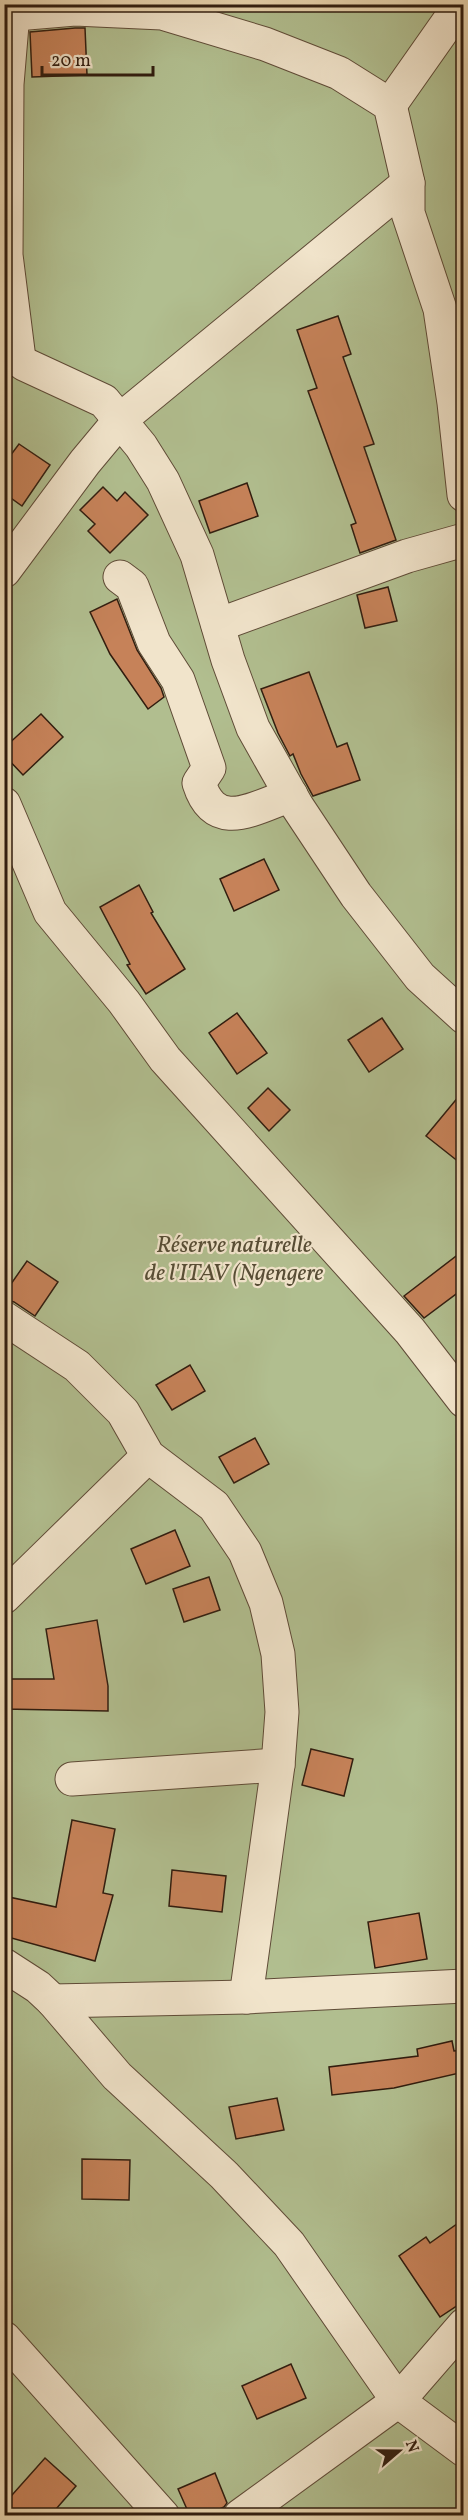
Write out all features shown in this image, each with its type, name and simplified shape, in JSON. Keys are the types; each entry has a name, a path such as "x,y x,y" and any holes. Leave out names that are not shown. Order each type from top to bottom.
{"street":[{"path":"390,105 460,4"},
{"path":"464,495 454,403 452,306 408,213 408,183 390,105 339,73 264,44 160,9 75,9 9,14 6,255 12,360 104,401 141,446 163,481 197,555 253,728 291,795 363,904 420,977 464,1017"},
{"path":"4,571 85,462 120,420 408,183"},
{"path":"218,625 407,556 464,540"},
{"path":"120,577 132,586 154,643 178,680 210,768 199,783 202,794 213,808 226,814 241,812 291,795"},
{"path":"4,804 50,912 124,1002 165,1059 410,1330 463,1398"},
{"path":"4,1318 77,1366 123,1412 148,1456 214,1506 245,1552 266,1603 278,1654 282,1712 278,1765 246,1997"},
{"path":"4,1597 148,1456"},
{"path":"72,1779 278,1765"},
{"path":"4,1965 38,1987 53,2001 117,2076 224,2175 289,2244 398,2401 464,2450"},
{"path":"53,2001 246,1997 464,1986"},
{"path":"240,2516 398,2401 464,2325"},
{"path":"4,2338 163,2516"}],"green space":[{"name":"Réserve naturelle de l'ITAV (Ngengere","path":"5,5 463,5 463,2515 5,2515"}],"building":[{"path":"85,28 87,75 32,77 30,32"},
{"path":"338,316 351,354 343,357 374,444 364,447 396,540 360,553 351,525 356,523 308,391 317,388 297,330"},
{"path":"19,444 50,465 22,506 4,493 4,464"},
{"path":"247,483 258,516 210,533 199,501"},
{"path":"103,487 117,501 125,492 148,515 110,553 88,531 95,524 80,510"},
{"path":"388,587 397,621 365,628 357,595"},
{"path":"117,599 137,650 161,688 164,697 148,709 110,654 90,612"},
{"path":"309,672 337,747 347,743 360,780 313,796 293,754 290,756 278,733 261,689"},
{"path":"41,714 63,737 23,775 4,755 4,748"},
{"path":"264,859 279,890 234,911 220,879"},
{"path":"139,885 153,912 151,913 185,969 146,994 127,965 130,964 100,907"},
{"path":"237,1013 267,1053 237,1074 209,1033"},
{"path":"382,1018 403,1049 369,1072 348,1040"},
{"path":"268,1088 290,1110 269,1131 248,1108"},
{"path":"464,1090 464,1166 426,1136"},
{"path":"464,1250 464,1288 424,1318 404,1296"},
{"path":"27,1261 58,1282 35,1316 14,1302 4,1299 4,1294"},
{"path":"190,1365 205,1391 172,1410 156,1385"},
{"path":"255,1438 269,1464 234,1483 219,1457"},
{"path":"175,1530 190,1566 146,1584 131,1549"},
{"path":"209,1577 220,1610 184,1622 173,1589"},
{"path":"97,1620 108,1686 108,1711 4,1709 4,1679 54,1679 46,1629"},
{"path":"311,1749 353,1759 344,1796 302,1785"},
{"path":"72,1820 115,1829 103,1893 113,1895 95,1961 4,1936 4,1896 56,1907"},
{"path":"172,1870 226,1876 222,1912 169,1906"},
{"path":"419,1913 427,1959 375,1968 368,1922"},
{"path":"452,2041 454,2051 464,2050 464,2072 394,2088 332,2095 329,2067 418,2056 417,2049"},
{"path":"277,2098 284,2130 236,2139 229,2107"},
{"path":"82,2159 130,2160 129,2200 82,2199"},
{"path":"464,2219 464,2301 440,2317 399,2256 426,2237 430,2243"},
{"path":"291,2364 306,2398 257,2419 242,2386"},
{"path":"45,2458 76,2486 50,2516 4,2516 4,2504"},
{"path":"215,2473 227,2503 224,2507 204,2516 190,2516 178,2489"}]}
